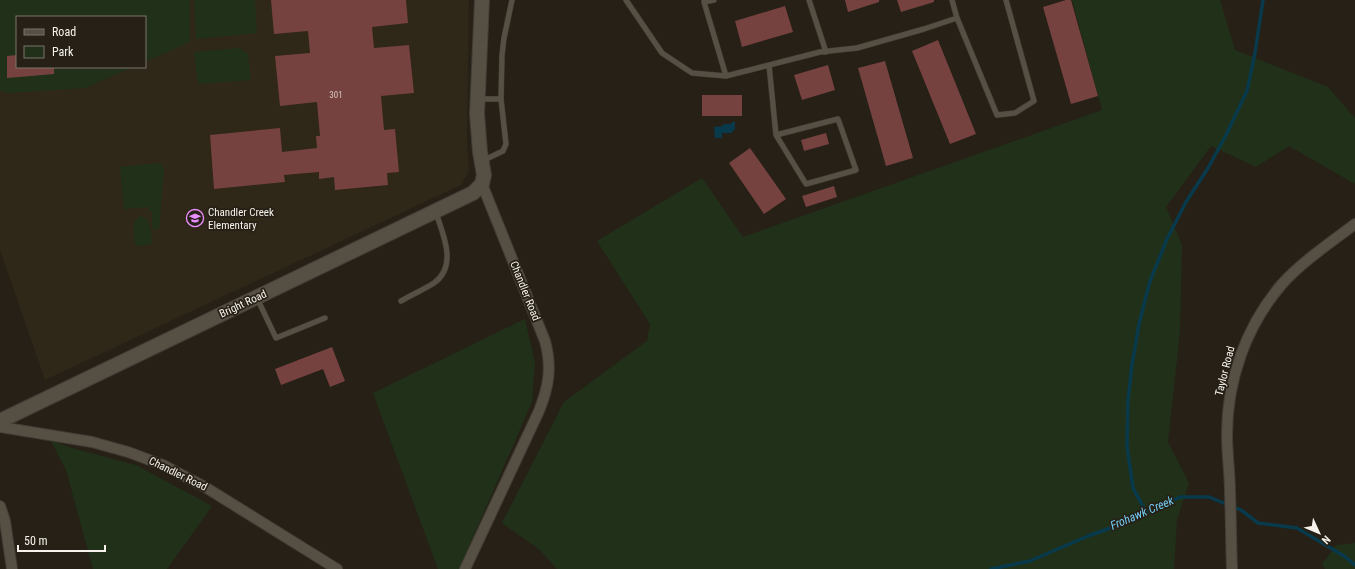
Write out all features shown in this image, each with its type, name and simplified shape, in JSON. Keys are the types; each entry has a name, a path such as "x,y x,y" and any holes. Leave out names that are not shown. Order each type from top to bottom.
{"street":[{"name":"Chandler Road","path":"465,569 539,411 546,391 549,370 549,360 545,341 482,184 484,175 478,134 478,99 482,0"},
{"name":"Bright Road","path":"0,421 436,212 473,193 482,184"},
{"name":"Taylor Road","path":"1232,569 1227,434 1229,402 1238,363 1250,331 1270,299 1292,274 1320,250 1355,224"},
{"name":"Chandler Road","path":"0,427 92,442 128,452 163,465 205,487 337,569"},
{"path":"0,506 6,521 12,569"}],"lane":[{"path":"482,161 503,151 506,144 501,99 502,55 512,0"},
{"path":"626,0 662,53 692,73 726,76 820,52 857,48 957,18"},
{"path":"714,0 704,2 726,76"},
{"path":"809,0 826,52"},
{"path":"952,0 957,18 997,115 1015,113 1034,101 1006,0"},
{"path":"769,65 776,135 806,184 856,170 838,119 776,135"},
{"path":"478,99 501,99"},
{"path":"401,301 435,282 442,273 446,263 448,251 436,212"},
{"path":"256,298 276,338 325,318"}],"shaded area":[{"name":"Chandler Creek Elementary","path":"0,0 469,0 467,141 469,170 461,185 45,380 0,250"}],"green space":[{"path":"0,0 190,0 190,42 146,62 146,16 16,16 16,68 131,68 85,88 10,93 0,91"},
{"path":"194,0 255,0 257,33 196,39"},
{"path":"1072,0 1220,0 1235,50 1328,87 1355,118 1355,184 1289,146 1256,167 1211,146 1166,207 1182,245 1180,331 1168,442 1189,483 1177,520 1174,569 557,569 540,550 502,523 564,402 647,341 650,324 597,241 702,178 743,237 1102,110"},
{"path":"240,48 248,54 251,80 198,84 194,52"},
{"path":"161,163 164,169 159,229 152,229 152,211 149,211 149,207 124,209 120,167"},
{"path":"140,216 144,217 149,223 152,244 136,246 134,226 135,222"},
{"path":"525,319 535,363 532,402 459,569 438,569 373,393"},
{"path":"51,441 136,465 212,506 167,569 93,569 66,470"},
{"path":"1355,543 1355,569 1325,569 1322,564 1336,545"}],"water":[{"path":"732,122 735,122 735,129 731,133 722,133 722,138 715,138 714,127 723,126 723,124 731,124"}],"building":[{"path":"271,0 406,0 408,23 372,27 374,48 409,45 414,93 381,96 384,130 395,129 399,172 387,173 388,185 335,190 334,177 319,179 319,172 284,175 285,182 214,189 210,135 280,128 282,152 317,148 316,136 320,136 317,102 280,106 275,56 310,53 308,31 274,34"},
{"path":"845,0 879,0 879,2 848,12"},
{"path":"897,0 934,0 934,2 901,12"},
{"path":"1066,0 1071,0 1098,96 1071,104 1043,7"},
{"path":"785,6 793,32 742,47 735,21"},
{"path":"938,40 976,134 950,144 912,51"},
{"path":"16,55 16,68 54,68 54,74 7,78 7,56"},
{"path":"885,61 913,158 886,166 858,68"},
{"path":"828,65 835,90 802,100 794,75"},
{"path":"702,95 742,95 742,116 702,116"},
{"path":"826,133 829,144 804,151 801,140"},
{"path":"750,148 786,199 764,214 729,163"},
{"path":"834,186 837,197 806,207 802,196"},
{"path":"332,347 345,381 330,387 323,369 281,385 275,369"}],"waterway":[{"path":"1146,512 1133,488 1127,446 1128,400 1139,324 1150,281 1167,239 1186,202 1208,168 1226,135 1247,91 1255,53 1263,0"},
{"name":"Frohawk Creek","path":"991,569 1030,561 1088,536 1119,525 1180,497 1209,497 1241,510 1258,523 1297,528 1344,556 1355,565"}],"place":[{"name":"Chandler Creek Elementary","path":"195,218"}]}
